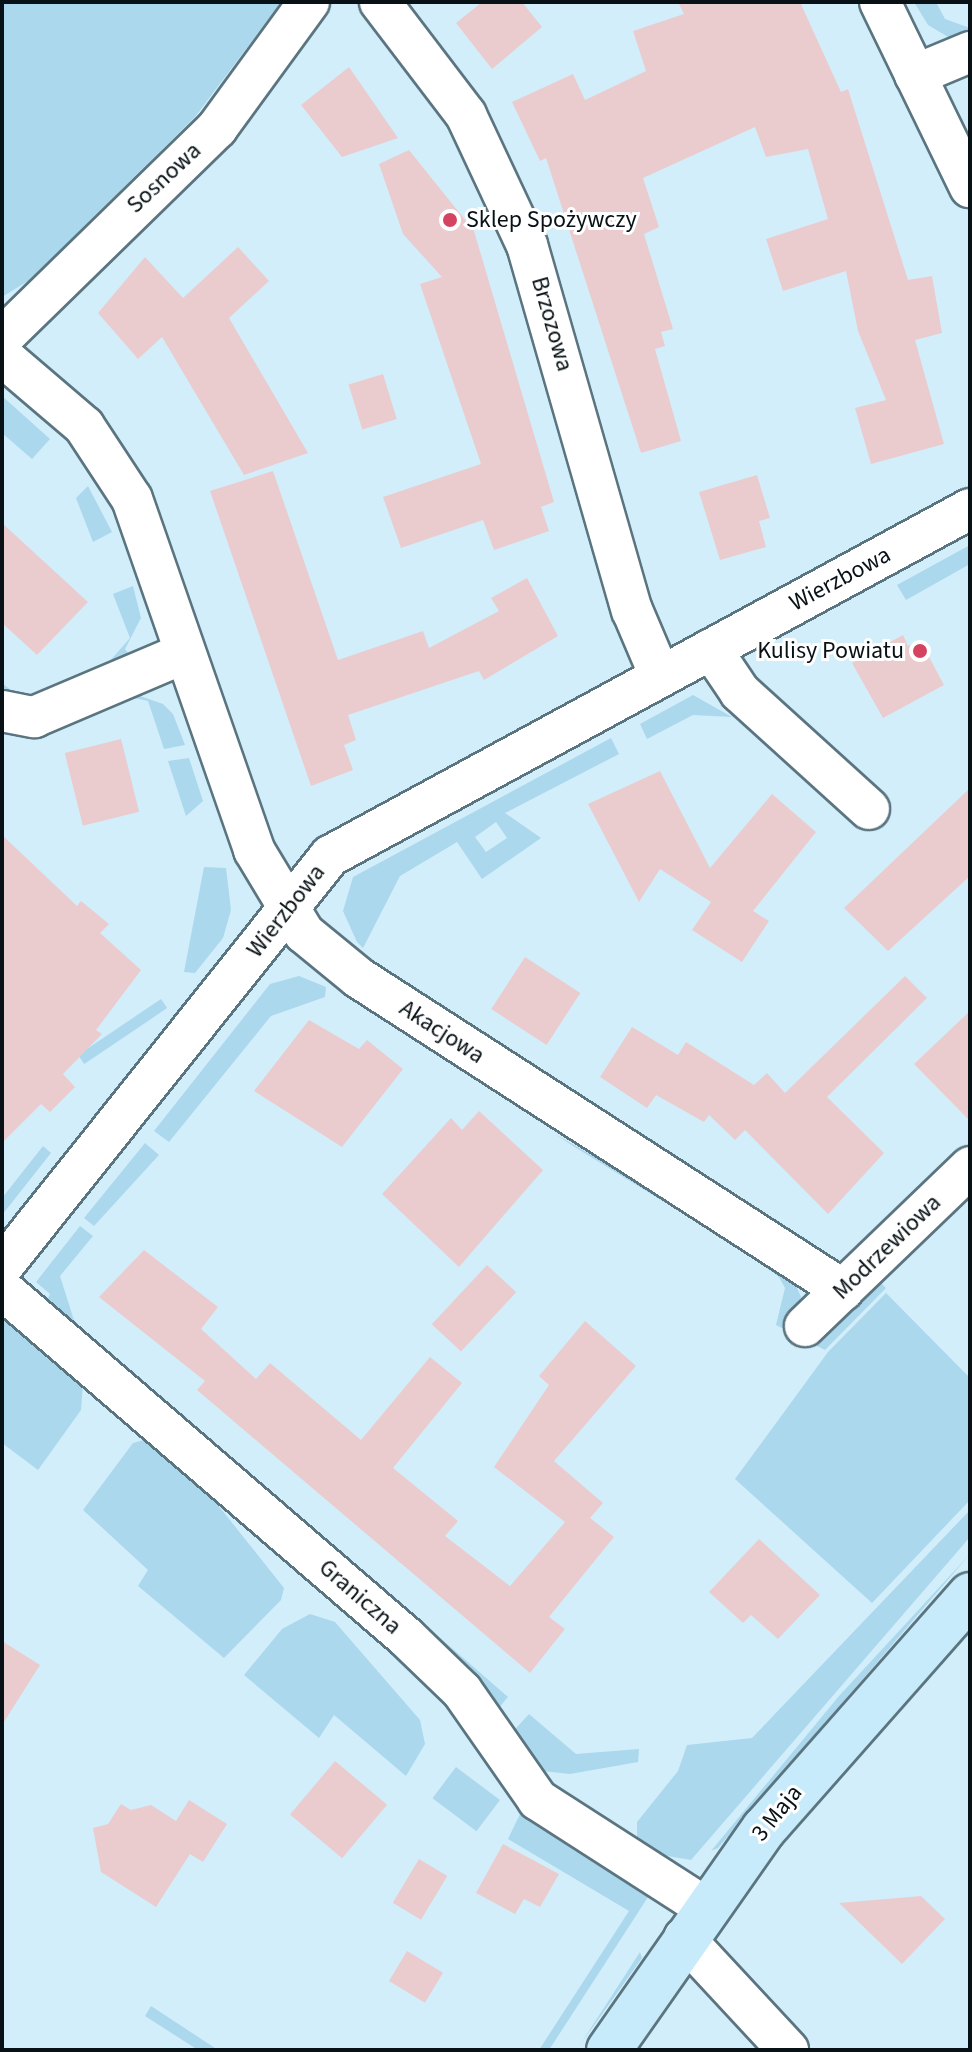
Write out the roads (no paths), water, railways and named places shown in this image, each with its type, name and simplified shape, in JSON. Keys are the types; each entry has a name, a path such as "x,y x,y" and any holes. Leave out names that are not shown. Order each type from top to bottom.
{"main road":[{"name":"3 Maja","path":"609,2050 695,1923 823,1757 970,1595"}],"street":[{"name":"Sosnowa","path":"2,338 217,128 309,2"},
{"name":"Brzozowa","path":"380,2 466,115 527,245 632,610 660,676"},
{"path":"880,2 970,187"},
{"path":"915,75 970,52"},
{"name":"Akacjowa","path":"2,356 84,426 117,472 254,850 286,908 332,960 843,1290"},
{"name":"Wierzbowa","path":"2,1267 315,871 356,838 970,509"},
{"path":"711,649 740,692 869,809"},
{"path":"2,711 34,717 185,653"},
{"name":"Modrzewiowa","path":"805,1326 970,1167"},
{"name":"Graniczna","path":"2,1289 406,1637 462,1691 538,1800 695,1923 788,2050"}],"place":[{"name":"Sklep Spożywczy","path":"450,220"},
{"name":"Kulisy Powiatu","path":"920,651"}]}
